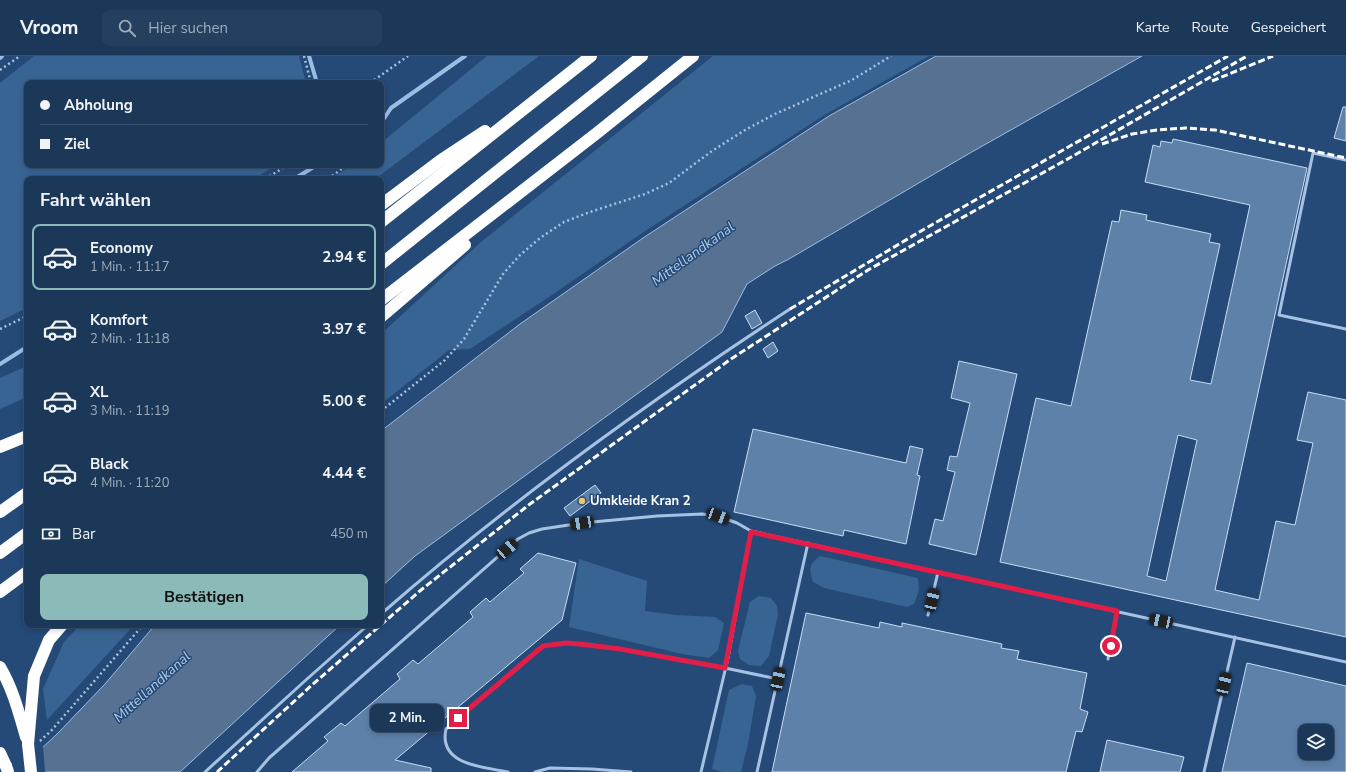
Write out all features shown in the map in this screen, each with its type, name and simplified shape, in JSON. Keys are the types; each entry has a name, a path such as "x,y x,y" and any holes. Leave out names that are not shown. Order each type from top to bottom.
{"highway":[{"path":"384,220 591,56"},
{"path":"384,262 642,56"},
{"path":"384,298 597,133 693,56"},
{"path":"384,203 441,160 547,91"},
{"path":"384,314 597,133"},
{"path":"0,447 24,437"},
{"path":"0,512 24,495"},
{"path":"0,553 24,535"},
{"path":"0,592 24,574"},
{"path":"31,772 34,676 49,640 59,628"},
{"path":"0,667 14,696 32,745"},
{"path":"0,753 7,769"}],"lane":[{"path":"1346,160 1313,153 1279,315 1346,329"},
{"path":"384,611 416,583 530,492 647,406 790,309"},
{"path":"257,772 269,758 512,544 528,533 542,529 582,523 657,516 702,514 718,516 737,523 751,532 1346,662"},
{"path":"701,772 725,668 751,532"},
{"path":"757,772 808,544"},
{"path":"928,615 938,572"},
{"path":"1108,660 1117,611"},
{"path":"205,772 365,628"},
{"path":"1204,772 1235,637"},
{"path":"508,772 469,764 456,758 448,750 444,738 446,729 543,646 566,643 620,649 778,679"},
{"path":"535,772 550,768 630,772"}],"path":[{"path":"0,70 20,56"},
{"path":"304,56 310,80"},
{"path":"374,80 408,56"},
{"path":"384,409 445,360 464,339 503,274 520,255 540,238 564,222 645,194 669,183 712,151 745,130 775,114 852,80 891,56"},
{"path":"270,176 283,168"},
{"path":"332,176 343,168"},
{"path":"0,329 24,317"},
{"path":"32,745 51,731 140,628"}],"shaded area":[{"path":"34,56 299,56 305,80 24,80 24,168 272,168 258,176 24,176 24,309 0,321 0,83"},
{"path":"487,56 539,56 379,176 336,176 348,168 384,168 384,141"},
{"path":"713,56 929,56 826,114 645,231 470,349 449,350 384,402 384,331 481,242"},
{"path":"24,367 24,398 0,409 0,378"},
{"path":"820,556 918,578 919,590 914,604 907,607 824,588 813,582 810,570 813,562"},
{"path":"579,559 647,581 645,611 675,615 715,617 724,623 718,650 709,658 682,654 569,627"},
{"path":"759,596 771,598 777,606 778,614 769,656 761,666 749,665 740,659 738,651 750,602"},
{"path":"77,628 131,628 47,720 43,689 64,642"},
{"path":"742,684 752,686 756,696 748,744 741,772 722,772 712,769 729,690"}],"water":[{"name":"Mittellandkanal","path":"936,56 1142,56 970,153 775,266 747,284 722,332 415,556 384,584 384,429 520,324 643,238 829,116"},
{"name":"Mittellandkanal","path":"152,628 337,628 180,772 17,772 58,733 105,684"}],"pier":[{"path":"43,745 45,772 15,772 16,771"}],"building":[{"path":"1343,107 1346,107 1346,141 1334,138"},
{"path":"1173,139 1307,168 1215,590 1259,600 1276,521 1295,525 1313,443 1297,440 1308,392 1346,400 1346,637 1000,562 1036,398 1071,406 1112,221 1119,222 1121,210 1147,215 1146,220 1211,234 1209,242 1220,244 1190,380 1211,384 1250,205 1145,182 1153,145 1160,147 1161,141 1172,143","holes":["1178,435 1197,440 1166,581 1147,576"]},
{"path":"755,310 762,323 752,329 745,316"},
{"path":"773,342 778,351 768,358 763,349"},
{"path":"959,361 1017,374 976,555 929,544 935,519 943,521 955,472 947,470 950,456 957,457 970,403 951,398"},
{"path":"753,429 906,463 910,446 923,449 917,475 920,476 906,544 844,530 843,536 734,512"},
{"name":"Umkleide Kran 2","path":"595,485 601,493 570,516 564,508"},
{"path":"538,553 576,563 562,620 395,760 431,768 431,772 292,772 328,741 324,737 341,723 345,726 400,679 397,674 413,660 418,664 473,617 470,612 486,598 490,602 524,573 520,569"},
{"path":"806,613 879,628 880,622 902,627 902,623 1002,644 1001,648 1019,651 1017,659 1087,673 1080,709 1088,712 1082,732 1076,731 1066,772 772,772"},
{"path":"1247,663 1346,686 1346,772 1222,772"},
{"path":"1107,740 1184,757 1180,772 1100,772"}],"waterway":[{"path":"309,56 316,80"},
{"path":"384,118 391,108 465,56"},
{"path":"299,176 312,168"},
{"path":"0,364 24,349"}],"railway":[{"path":"790,309 921,231 1228,56"},
{"path":"384,622 421,590 530,504 731,359 868,270 1073,156 1247,56"},
{"path":"1212,81 1273,56"},
{"path":"1102,144 1132,134 1157,130 1186,128 1215,130 1346,158"},
{"path":"217,772 312,685 377,628"}],"place":[{"name":"Umkleide Kran 2","path":"582,501"}],"route":[{"path":"458,718 543,646 566,643 580,644 620,649 725,668 751,532 1117,611 1111,646"}]}
